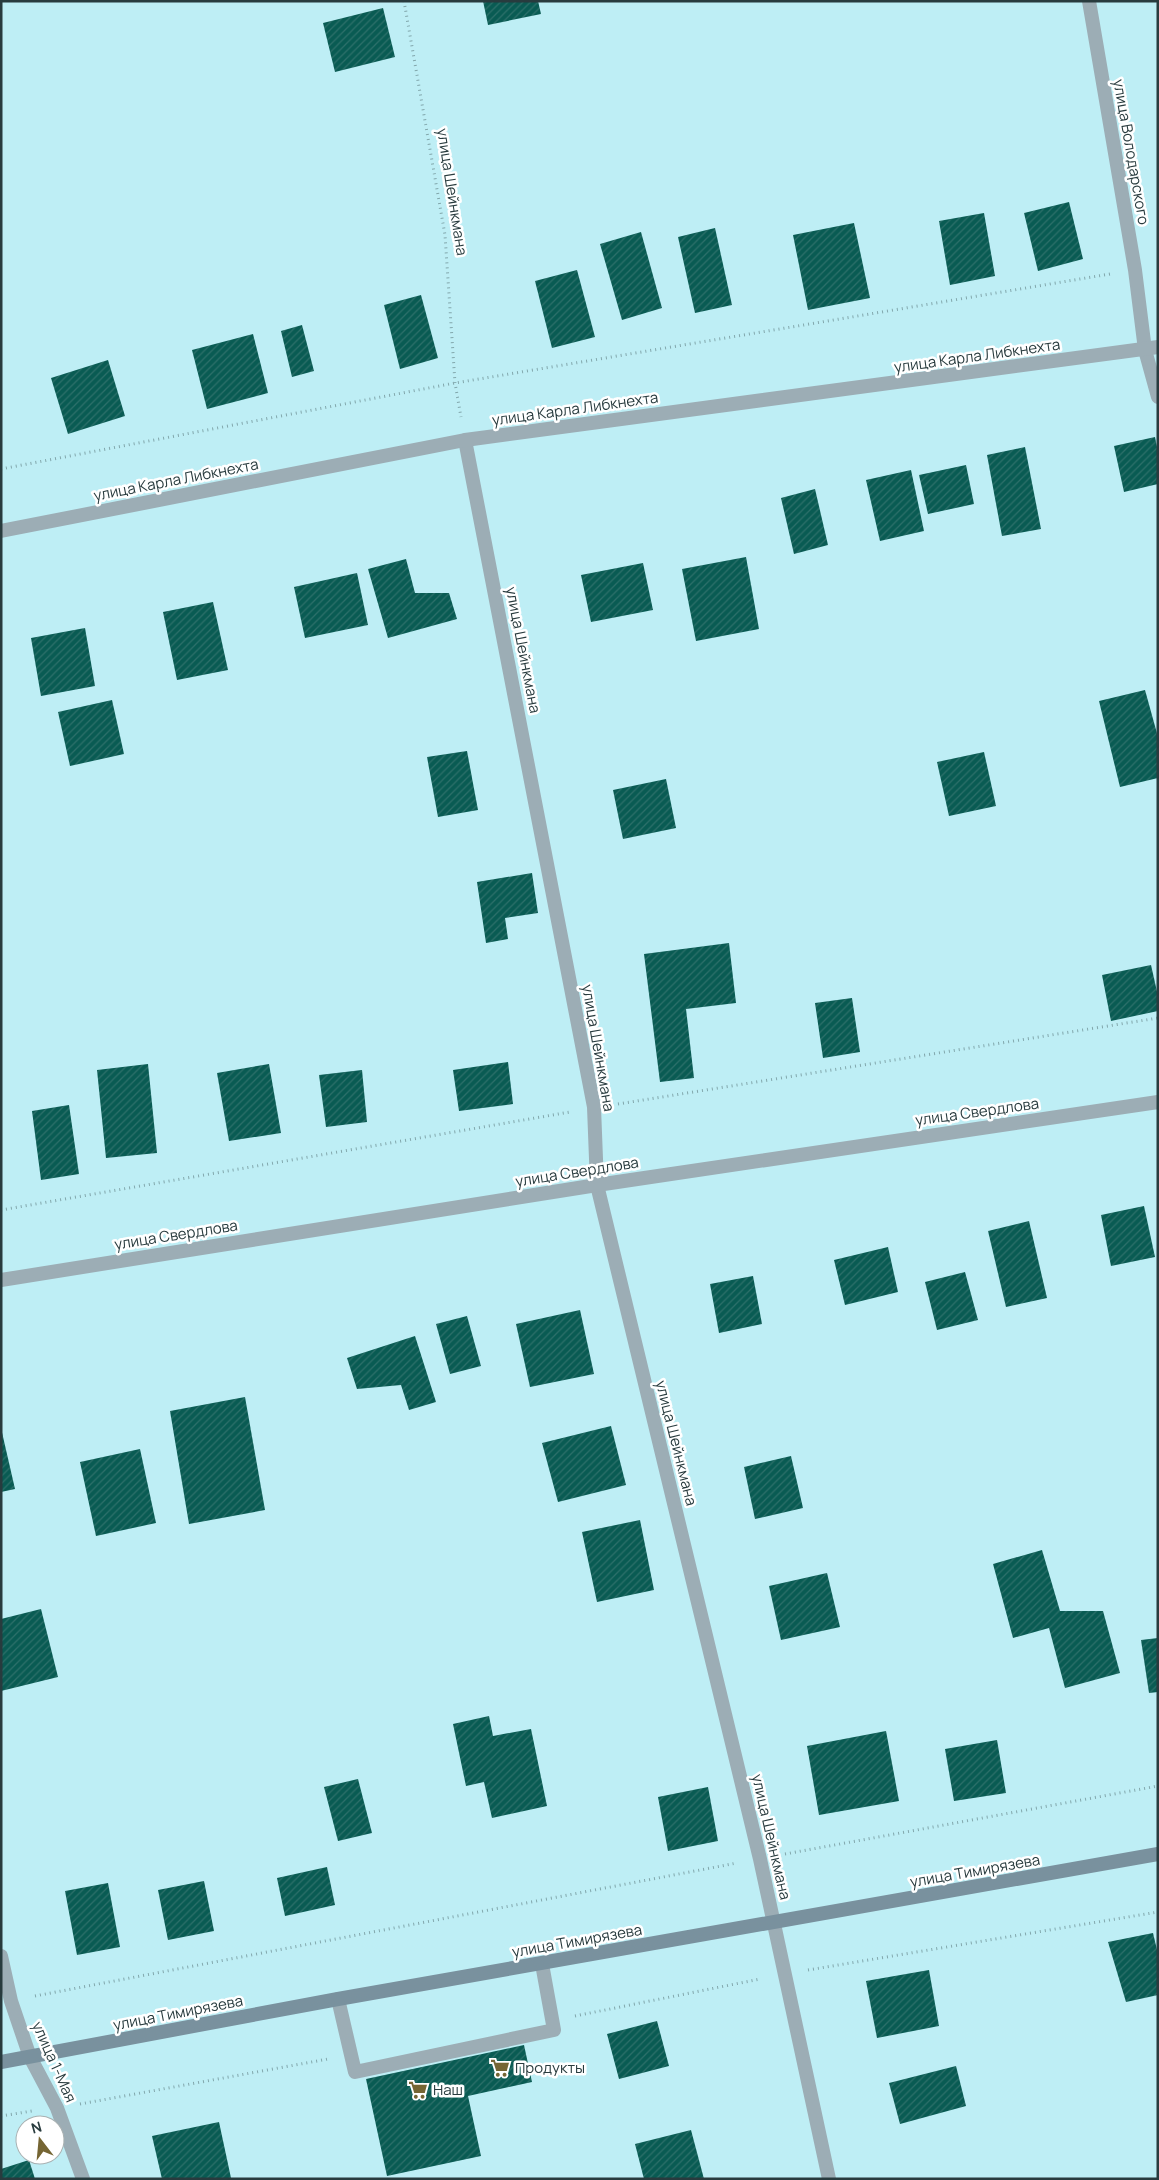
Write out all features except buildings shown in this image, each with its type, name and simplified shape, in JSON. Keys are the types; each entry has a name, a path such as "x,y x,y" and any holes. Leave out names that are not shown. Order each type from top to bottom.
{"main road":[{"name":"улица Тимирязева","path":"1,2062 338,1999 1158,1854"}],"street":[{"name":"улица Володарского","path":"1089,1 1135,270 1152,349 1158,397"},
{"name":"улица Карла Либкнехта","path":"1,531 466,440 1152,349"},
{"name":"улица Шейнкмана","path":"466,440 594,1107 597,1185 760,1859 829,2179"},
{"name":"улица Свердлова","path":"1,1280 597,1185 1158,1102"},
{"name":"улица 1-Мая","path":"1,1956 11,2001 30,2057 57,2108 83,2179"},
{"path":"338,1999 355,2072 554,2030 542,1964"}],"path":[{"name":"улица Шейнкмана","path":"404,1 445,235 455,383 466,440"},
{"path":"1,468 455,383 1135,270"},
{"path":"11,2001 760,1859 1158,1786"},
{"path":"552,2020 786,1974 1158,1912"},
{"path":"1,2116 57,2108 351,2054"}],"place":[{"name":"Продукты","path":"500,2068"},
{"name":"Наш","path":"418,2090"}]}
